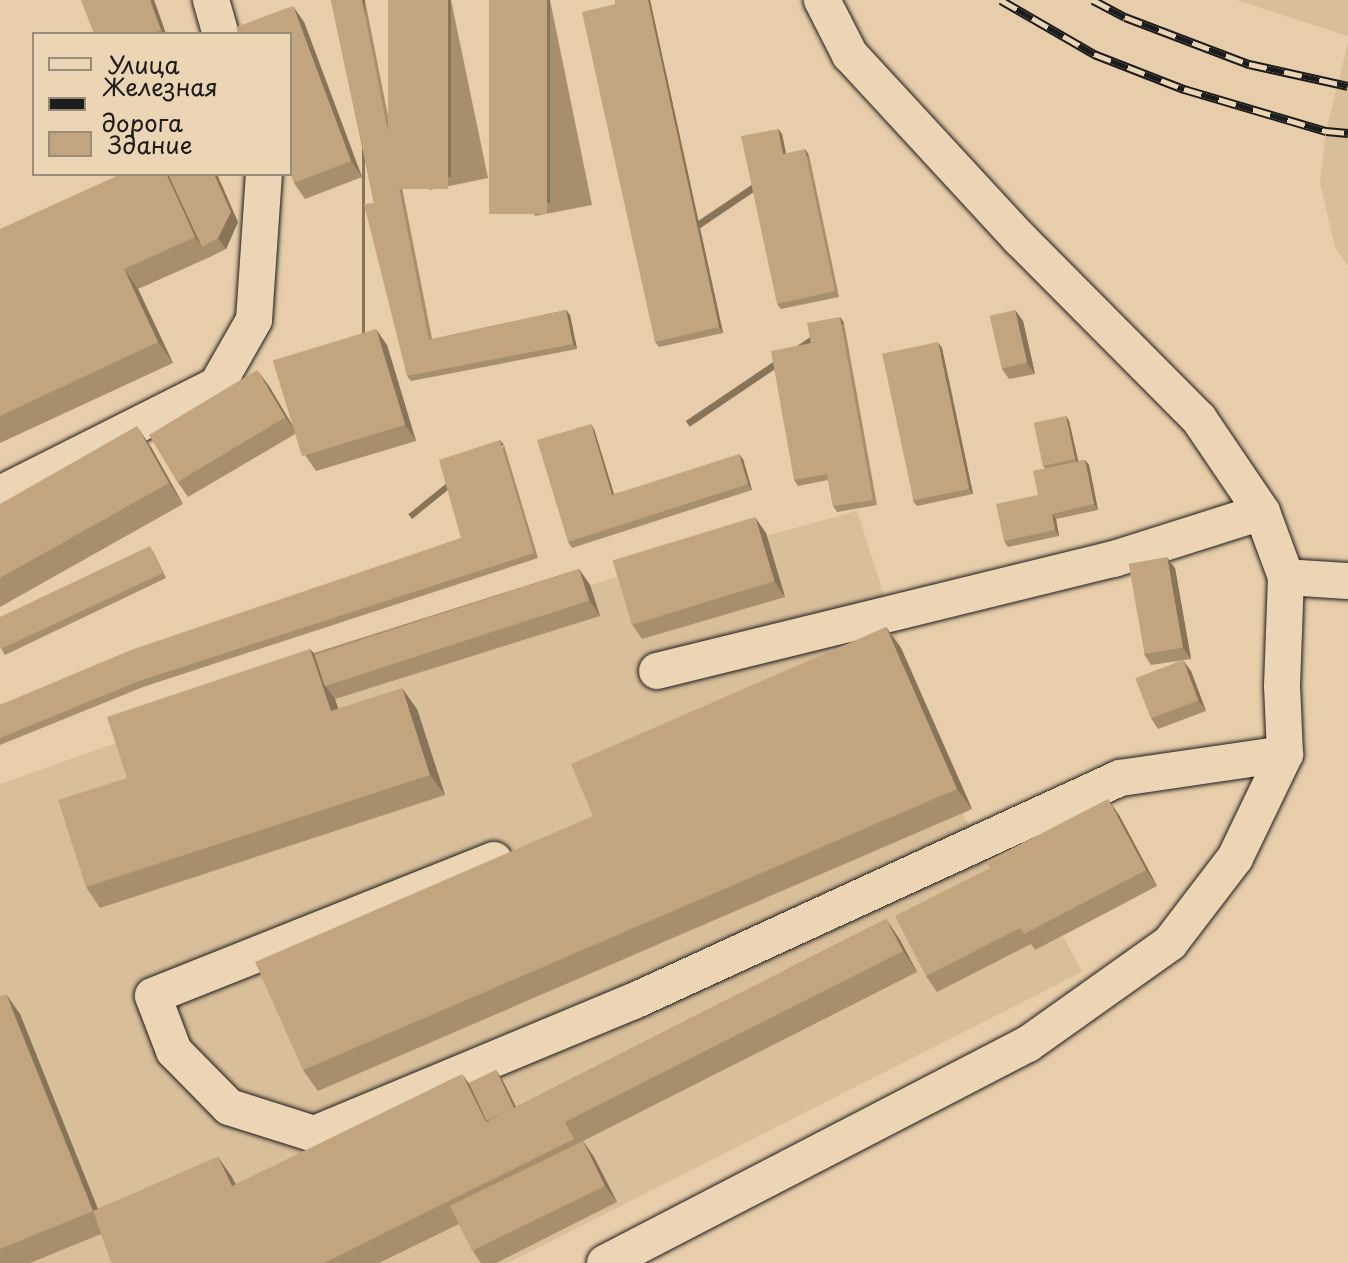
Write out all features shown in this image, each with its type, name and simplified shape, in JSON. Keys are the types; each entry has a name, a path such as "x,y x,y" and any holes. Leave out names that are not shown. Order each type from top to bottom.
{"street":[{"path":"211,0 220,32"},
{"path":"605,1263 1028,1044 1170,943 1235,858 1285,754 1282,686 1286,577 1262,512 1199,419 1020,239 850,55 822,0"},
{"path":"0,494 217,385 254,320 264,176"},
{"path":"657,671 1114,559 1262,512"},
{"path":"1286,577 1348,581"},
{"path":"494,860 153,996 174,1051 229,1107 314,1134 634,1001 1120,778 1285,754"}],"shaded area":[{"path":"1236,0 1348,0 1348,36"},
{"path":"1348,43 1348,266 1335,247 1320,183 1326,131"},
{"path":"857,511 901,648 972,809 963,814 997,877 1119,815 1157,886 1063,936 1082,972 508,1263 0,1263 0,784 325,669 623,575"}],"building":[{"path":"81,0 150,0 161,30 156,32 93,32"},
{"path":"331,0 362,0 429,340 566,310 573,344 407,376 364,204 374,203"},
{"path":"388,0 448,0 448,189 388,189"},
{"path":"489,0 547,0 547,214 489,214"},
{"path":"615,0 648,0 719,327 655,342 582,12 616,4"},
{"path":"293,6 351,161 294,183 291,176 292,32 237,32 236,27"},
{"path":"778,129 783,154 805,149 835,291 777,304 741,136"},
{"path":"117,176 167,176 195,237 124,269 158,342 0,416 0,229"},
{"path":"169,176 215,176 231,212 218,238 202,247"},
{"path":"1015,310 1027,363 1002,368 990,316"},
{"path":"840,317 873,500 833,506 827,474 794,480 771,351 811,343 807,323"},
{"path":"376,329 405,425 302,456 273,361"},
{"path":"938,342 969,489 913,501 882,354"},
{"path":"257,370 285,417 177,482 149,435"},
{"path":"1066,416 1075,459 1043,466 1034,423"},
{"path":"591,424 612,495 739,454 748,484 568,542 537,440"},
{"path":"137,426 169,483 0,578 0,504"},
{"path":"500,440 534,553 139,681 0,738 0,705 131,650 461,538 439,460"},
{"path":"1085,460 1094,504 1052,514 1055,530 1004,541 996,504 1038,495 1033,471"},
{"path":"755,517 775,581 632,625 613,561"},
{"path":"150,546 163,573 1,649 0,617"},
{"path":"1167,557 1183,648 1145,654 1129,564"},
{"path":"579,569 589,600 325,686 315,655"},
{"path":"886,627 957,789 303,1070 255,962 593,816 571,764"},
{"path":"310,649 331,711 402,688 430,775 86,887 58,800 127,778 107,717"},
{"path":"1183,660 1198,700 1151,718 1135,678"},
{"path":"1108,799 1146,870 1024,934 1020,928 926,976 895,916 990,868 986,862"},
{"path":"886,919 903,951 565,1122 574,1139 324,1263 112,1263 93,1211 218,1157 232,1186 462,1074 486,1122"},
{"path":"6,994 93,1211 0,1249 0,996"},
{"path":"496,1070 514,1108 487,1121 469,1083"},
{"path":"583,1141 605,1186 472,1251 450,1206"}],"railway":[{"path":"1001,0 1094,54 1184,89 1326,131 1348,133"},
{"path":"1093,0 1125,17 1249,64 1348,86"}]}
